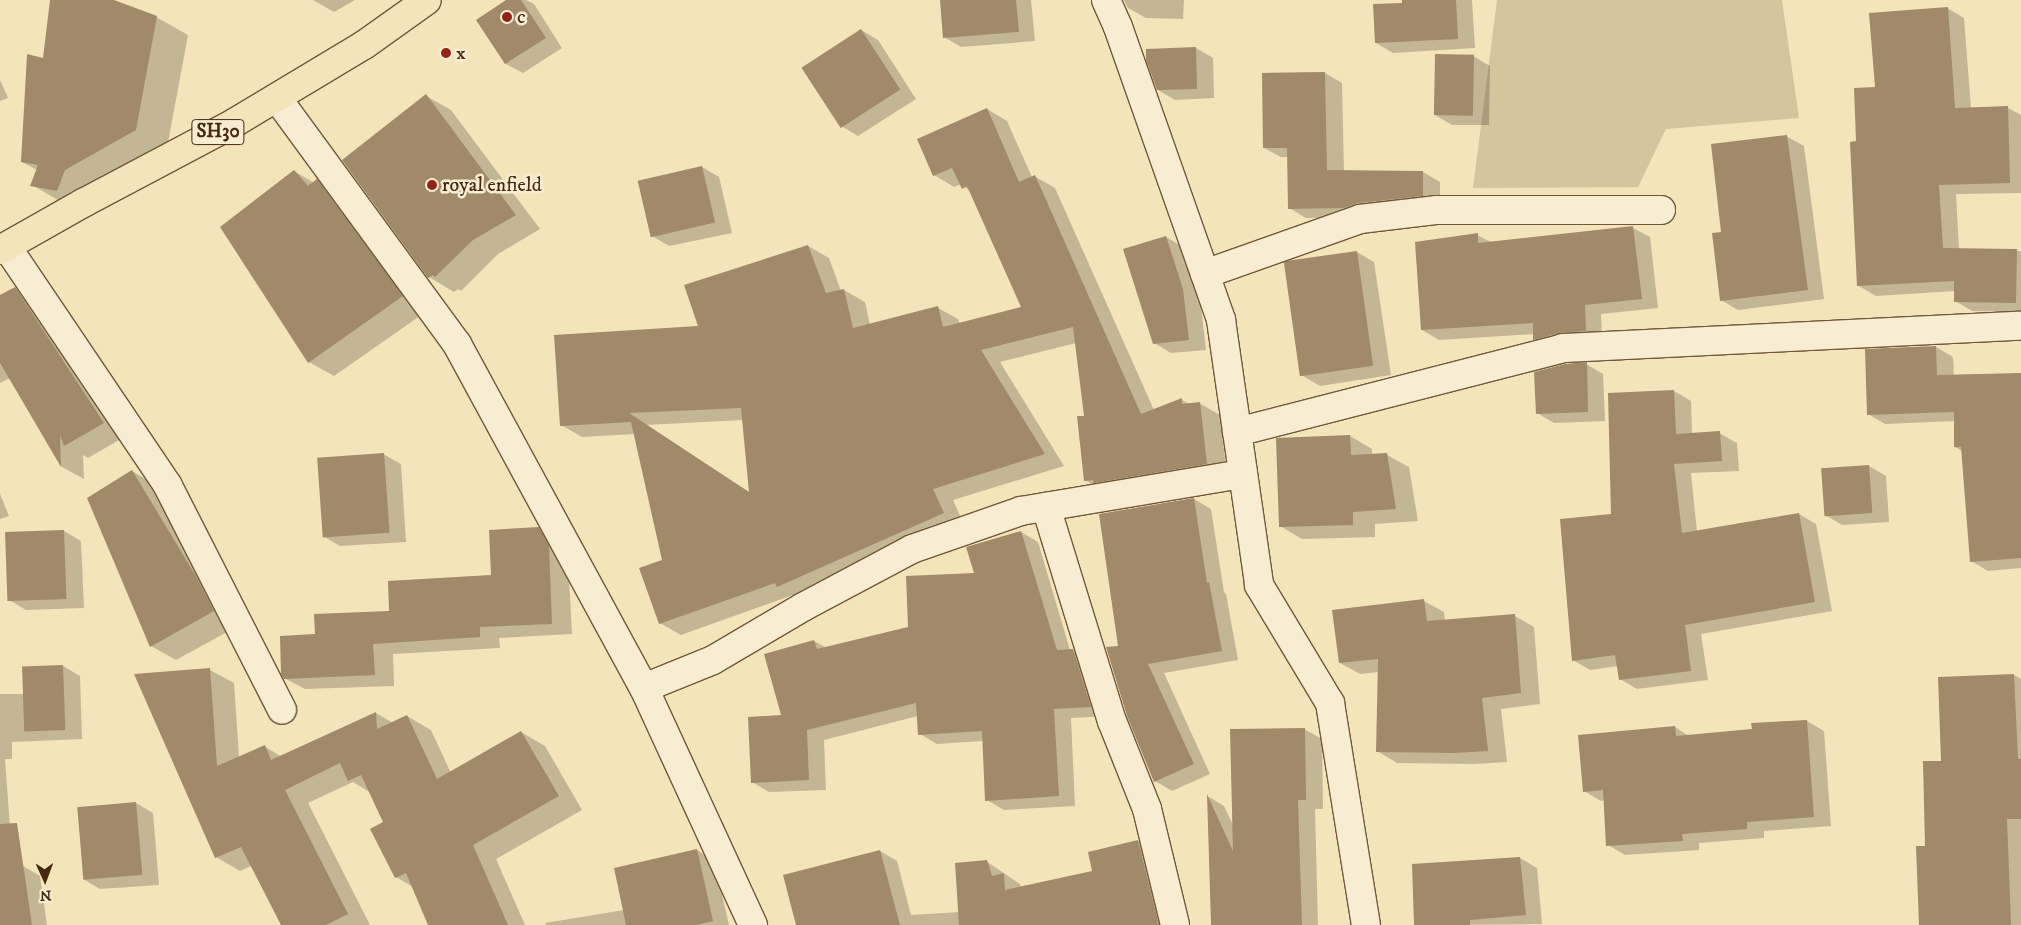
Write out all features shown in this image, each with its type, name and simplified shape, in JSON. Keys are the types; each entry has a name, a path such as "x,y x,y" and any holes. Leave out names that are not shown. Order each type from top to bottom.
{"main road":[{"name":"SH30","path":"3,249 277,98 364,45 427,0"}],"street":[{"path":"1106,0 1118,27 1221,320 1259,585 1330,703 1366,925"},
{"path":"277,98 457,344 644,688 753,925"},
{"path":"1205,274 1360,219 1437,210 1661,210"},
{"path":"3,249 168,486 282,710"},
{"path":"1237,432 1563,348 2019,326"},
{"path":"644,688 714,660 804,606 912,549 1021,511 1243,474"},
{"path":"1046,507 1112,721 1148,809 1175,925"}],"shaded area":[{"path":"1497,0 1782,0 1799,118 1666,129 1638,187 1473,188"}],"building":[{"path":"50,0 114,0 157,16 136,130 65,170 57,191 30,186 38,165 21,162 27,54 43,58"},
{"path":"506,0 521,0 546,38 505,64 476,20"},
{"path":"940,0 1016,0 1019,32 943,38"},
{"path":"1402,0 1456,0 1458,39 1375,43 1373,4 1402,3"},
{"path":"1948,7 1955,108 2008,106 2010,183 1939,185 1943,248 2017,249 2016,303 1954,302 1954,281 1857,286 1850,142 1856,141 1854,88 1875,87 1869,13"},
{"path":"861,29 900,89 841,128 801,68"},
{"path":"1196,47 1197,89 1157,90 1146,60 1146,49"},
{"path":"1435,54 1474,55 1473,116 1434,115"},
{"path":"1325,72 1327,170 1423,171 1423,196 1358,203 1344,208 1288,209 1287,148 1263,148 1262,73"},
{"name":"royal enfield","path":"426,94 516,215 473,240 435,277 433,275 428,278 342,160"},
{"path":"987,108 1019,182 1035,175 1141,414 1182,398 1182,404 1200,402 1207,464 1094,483 1093,480 1084,481 1077,416 1084,416 1073,327 981,350 1045,454 933,489 944,513 777,587 775,583 659,624 639,568 662,560 631,422 560,426 554,335 698,326 684,285 808,245 826,293 844,289 853,328 938,306 943,327 1021,307 967,186 962,189 952,168 933,176 917,139","holes":["741,408 749,492 629,413"]},
{"path":"1787,135 1808,290 1720,301 1712,233 1721,232 1711,144"},
{"path":"702,166 715,223 651,237 638,181"},
{"path":"294,170 308,186 317,179 403,296 308,363 220,227"},
{"path":"1633,226 1642,299 1585,305 1586,331 1559,333 1533,340 1533,323 1421,330 1415,242 1478,233 1478,243"},
{"path":"1166,236 1183,289 1189,340 1153,344 1123,249"},
{"path":"1357,251 1373,366 1300,376 1284,261"},
{"path":"15,287 104,423 64,446 60,435 61,467 0,363 0,295"},
{"path":"1936,346 1937,375 2021,373 2021,558 1970,562 1961,447 1954,447 1954,412 1867,415 1865,349"},
{"path":"1587,362 1588,412 1536,414 1534,372 1565,364"},
{"path":"1674,390 1676,434 1720,431 1722,461 1674,464 1682,533 1799,513 1815,602 1685,625 1691,671 1619,680 1615,655 1572,661 1560,519 1611,514 1608,393"},
{"path":"1350,435 1351,455 1387,453 1396,509 1353,512 1353,525 1279,527 1276,438"},
{"path":"384,453 390,533 323,537 317,458"},
{"path":"1869,465 1872,513 1824,516 1821,468"},
{"path":"132,470 197,578 214,611 150,647 87,498"},
{"path":"1194,498 1207,583 1209,582 1222,651 1148,664 1194,764 1154,782 1127,716 1106,647 1118,646 1099,514"},
{"path":"539,527 549,546 552,624 480,627 480,637 373,644 375,675 284,679 281,674 280,636 315,634 314,614 389,611 388,581 491,575 489,530"},
{"path":"64,530 66,599 7,601 5,532"},
{"path":"1021,531 1057,650 1073,649 1091,707 1054,709 1059,796 985,801 982,731 918,735 916,703 807,730 809,780 751,783 748,717 781,715 764,654 814,640 817,649 908,627 906,576 974,573 966,547"},
{"path":"1424,599 1427,621 1515,614 1521,693 1482,698 1488,751 1454,753 1376,752 1378,659 1339,663 1332,610"},
{"path":"63,665 65,730 24,731 22,666"},
{"path":"210,668 217,766 265,745 271,760 376,712 377,729 407,715 437,779 521,731 559,796 473,845 508,925 428,925 406,873 395,878 370,829 383,822 361,775 348,781 340,763 285,790 348,914 326,925 281,925 241,847 215,858 134,674"},
{"path":"2014,674 2018,759 2021,759 2021,819 2007,819 2011,925 1919,925 1916,846 1925,846 1923,761 1941,761 1938,677"},
{"path":"1807,720 1814,817 1747,822 1747,829 1682,834 1683,841 1606,846 1603,790 1583,792 1578,735 1675,726 1676,736 1752,729 1751,723"},
{"path":"1305,728 1306,800 1298,800 1302,925 1211,925 1207,794 1233,851 1230,729"},
{"path":"136,802 142,875 84,880 77,807"},
{"path":"17,823 32,925 0,925 0,824"},
{"path":"1138,840 1159,925 959,925 955,863 987,860 992,876 1004,873 1005,890 1092,871 1088,852"},
{"path":"697,849 713,921 696,925 626,925 614,868"},
{"path":"880,850 900,925 796,925 783,875"},
{"path":"1520,857 1526,915 1470,920 1470,925 1414,925 1412,864"}],"place":[{"name":"c","path":"507,17"},
{"name":"x","path":"446,53"},
{"name":"royal enfield","path":"432,185"}]}
